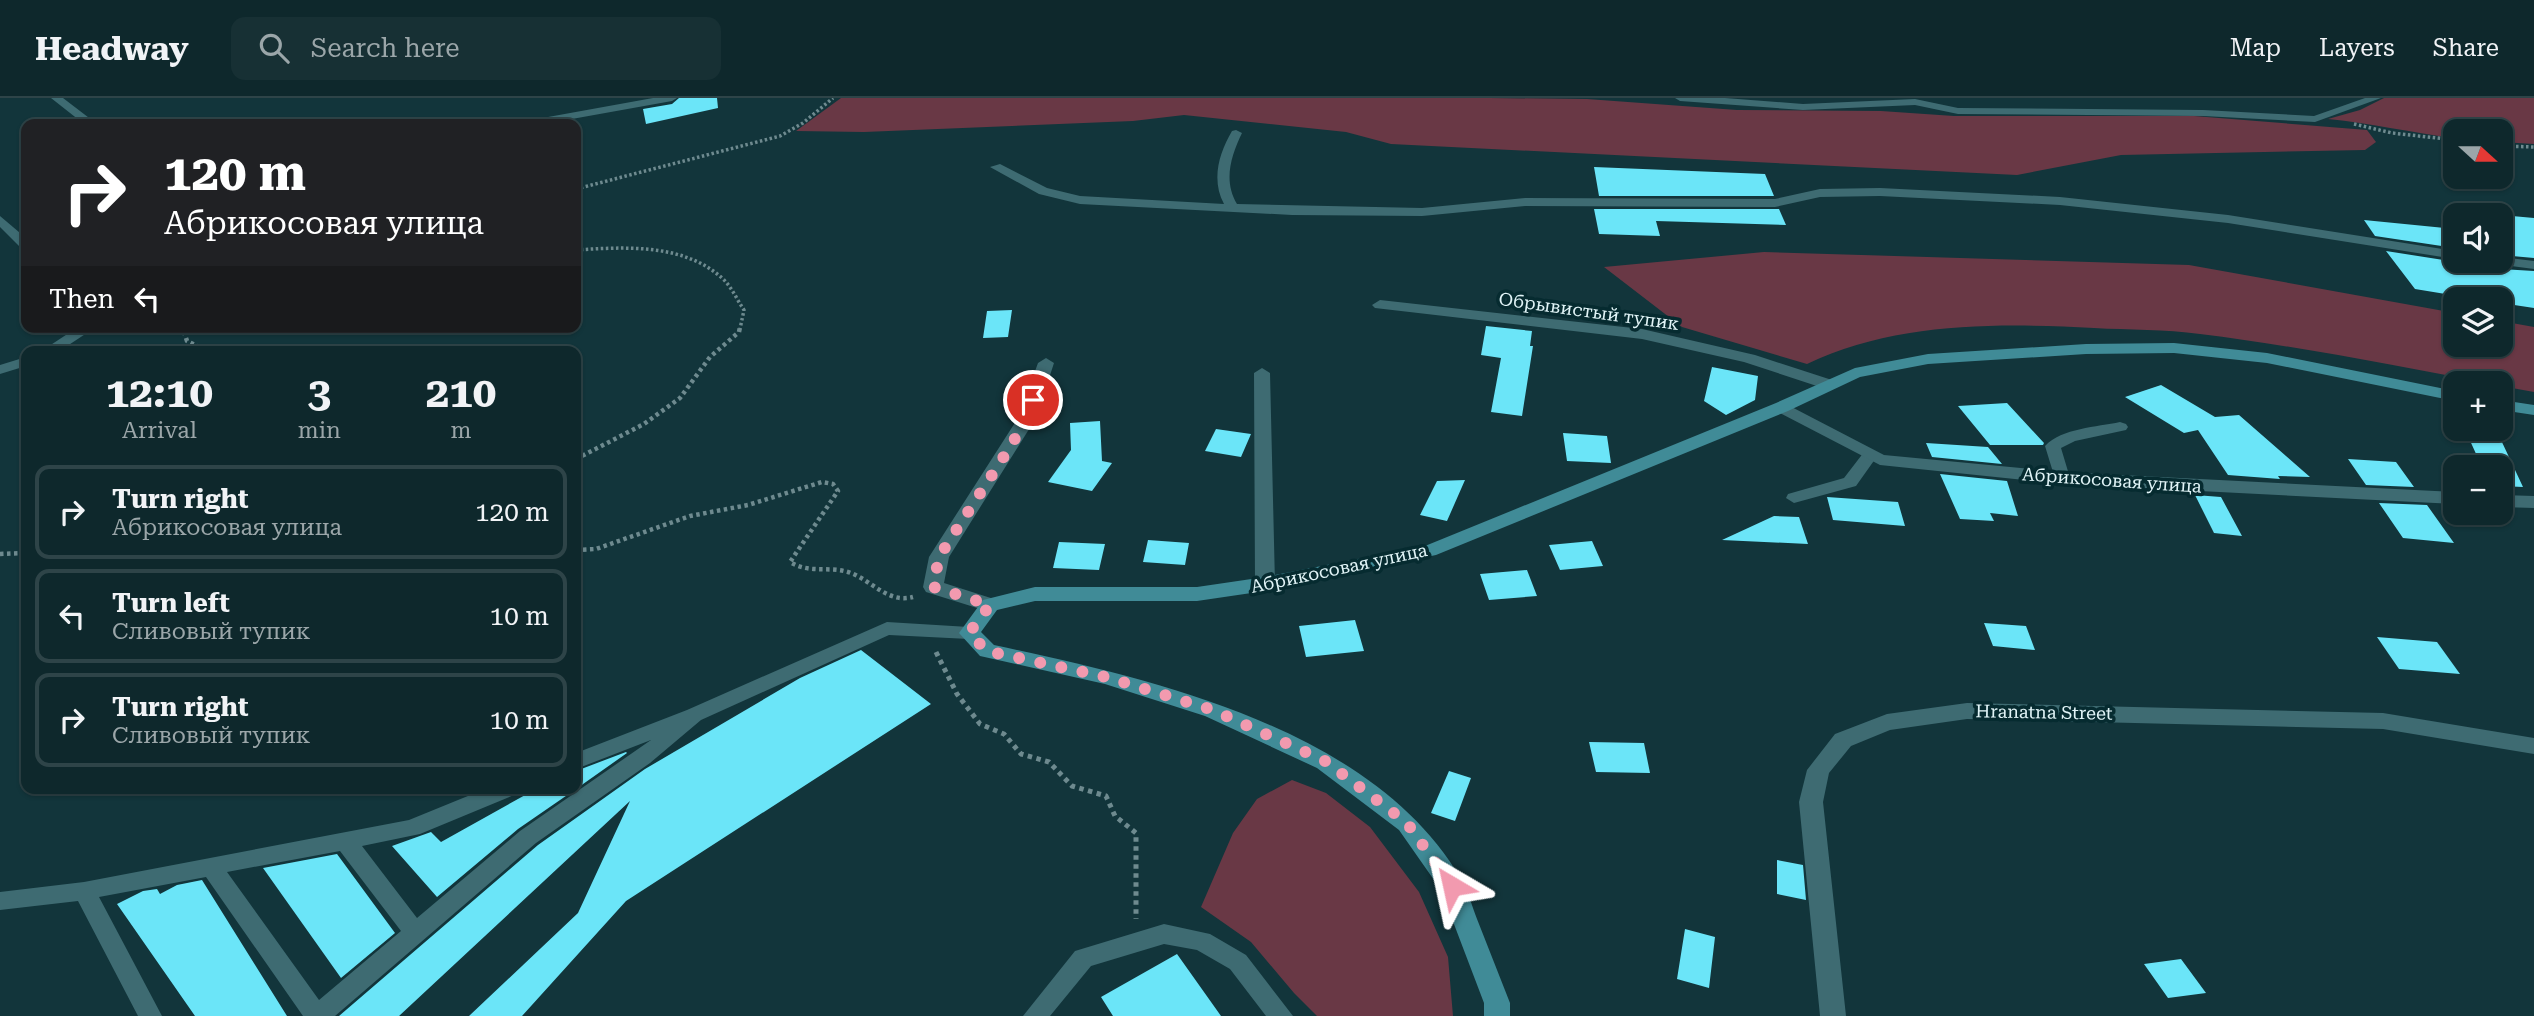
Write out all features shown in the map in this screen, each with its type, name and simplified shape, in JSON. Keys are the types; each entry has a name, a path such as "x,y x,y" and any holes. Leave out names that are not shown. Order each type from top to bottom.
{"main road":[{"name":"Абрикосовая улица","path":"990,605 1035,594 1198,594 1265,584 1429,551 1782,407 1854,373 1928,359 2086,349 2174,348 2279,360 2443,394"},
{"path":"2513,407 2534,411"},
{"path":"990,605 969,633 987,651 1106,677 1213,710 1325,761 1407,823 1452,886 1497,1003 1497,1016"}],"street":[{"name":"Обрывистый тупик","path":"1380,305 1642,334 1749,358 1829,385"},
{"path":"990,605 933,587 939,557 1027,418 1046,363"},
{"path":"1262,373 1265,584"},
{"name":"Абрикосовая улица","path":"1782,407 1880,460 2062,478 2443,497"},
{"path":"2513,501 2534,502"},
{"name":"Hranatna Street","path":"1833,1016 1811,802 1818,770 1843,740 1887,722 1967,711 2383,721 2534,746"}],"lane":[{"path":"56,98 84,119"},
{"path":"554,119 672,98"},
{"path":"1680,98 1802,107 1915,102 1958,111 2203,113 2315,119 2376,98"},
{"path":"1233,208 1224,195 1222,176 1228,149 1236,134"},
{"path":"996,167 1043,191 1080,200 1233,208 1422,212 1525,202 1775,203 1820,193 1880,192 2060,201 2228,219 2443,253"},
{"path":"0,220 21,240"},
{"path":"2513,262 2534,265"},
{"path":"57,346 79,333"},
{"path":"0,370 21,363"},
{"path":"2062,478 2053,446 2070,437 2120,427"},
{"path":"1794,498 1850,482 1870,455"},
{"path":"581,759 694,715 887,628 969,633"},
{"path":"211,867 317,1016 528,838 643,758 694,715"},
{"path":"0,901 85,891 412,828 495,794"},
{"path":"345,841 415,932"},
{"path":"85,891 150,1016"},
{"path":"1035,1016 1083,958 1164,934 1202,941 1238,962 1281,1016"}],"path":[{"path":"581,188 780,136 803,123 833,98"},
{"path":"2315,119 2367,126 2392,133 2443,139"},
{"path":"2513,146 2534,147"},
{"path":"581,250 626,247 687,256 722,278 744,310 739,332 710,357 680,398 644,424 581,456"},
{"path":"184,333 187,341 197,346"},
{"path":"581,550 596,549 690,516 748,505 822,482 833,484 838,491 790,562 802,571 847,571 897,599 907,601 933,587"},
{"path":"0,554 21,553"},
{"path":"936,652 957,694 980,724 1004,734 1021,754 1049,762 1072,786 1106,796 1115,816 1136,833 1135,943"}],"shaded area":[{"path":"841,98 1587,99 1737,110 1881,111 1954,116 2194,116 2367,130 2376,142 2365,150 2121,155 2017,175 1391,144 1346,132 1184,115 1133,121 864,132 796,131"},
{"path":"2384,98 2534,98 2534,144 2513,143 2513,119 2443,119 2443,136 2328,119 2360,110"},
{"path":"1764,252 2189,265 2443,311 2443,357 2513,357 2513,323 2534,327 2534,392 2513,388 2513,371 2443,371 2443,375 2345,356 2174,331 2058,326 1984,326 1911,333 1841,350 1807,364 1682,327 1604,267"},
{"path":"1292,780 1326,793 1370,827 1419,892 1448,957 1453,1016 1317,1016 1251,942 1201,907 1233,833 1257,799"}],"building":[{"path":"679,98 717,98 718,108 646,124 643,109 672,104"},
{"path":"1594,167 1765,174 1774,196 1599,196"},
{"path":"1594,209 1779,209 1786,225 1656,221 1660,236 1599,234"},
{"path":"2513,216 2534,218 2534,258 2513,256"},
{"path":"2364,220 2443,228 2443,246 2375,236"},
{"path":"2386,251 2443,260 2443,273 2534,271 2534,308 2513,305 2513,287 2443,287 2443,294 2415,289"},
{"path":"1012,310 1008,337 983,338 987,311"},
{"path":"1486,326 1532,331 1530,346 1533,346 1522,416 1491,412 1501,358 1481,355"},
{"path":"1712,367 1758,376 1755,400 1726,415 1704,401"},
{"path":"2161,385 2215,417 2239,415 2310,477 2278,476 2280,479 2228,475 2198,430 2184,433 2125,397"},
{"path":"2007,403 2043,445 1990,445 1958,406"},
{"path":"1100,421 1102,461 1112,463 1092,491 1048,482 1071,450 1070,423"},
{"path":"1216,429 1251,434 1241,457 1205,451"},
{"path":"1563,433 1607,436 1611,463 1567,461"},
{"path":"2470,441 2501,441 2508,455 2477,455"},
{"path":"1926,443 1988,447 2002,464 1932,457"},
{"path":"2348,459 2396,462 2414,487 2366,485"},
{"path":"2513,466 2523,487 2513,487"},
{"path":"1940,474 2007,481 2018,516 1990,513 1994,521 1960,519"},
{"path":"1465,480 1447,521 1420,515 1437,481"},
{"path":"2195,495 2221,497 2242,536 2214,533"},
{"path":"1827,497 1898,502 1905,526 1833,520"},
{"path":"2379,503 2427,505 2454,543 2403,538"},
{"path":"1774,516 1799,517 1808,544 1722,540"},
{"path":"1148,540 1189,543 1185,565 1143,562"},
{"path":"1592,541 1603,566 1560,570 1549,545"},
{"path":"1059,542 1105,544 1099,570 1053,568"},
{"path":"1527,570 1537,596 1489,600 1480,574"},
{"path":"1355,620 1364,651 1306,657 1299,626"},
{"path":"1984,623 2026,626 2035,650 1993,646"},
{"path":"2377,637 2437,642 2460,674 2399,669"},
{"path":"861,650 931,704 626,901 522,1016 469,1016 578,913 630,801 399,1016 339,1016 538,845 645,769 800,678"},
{"path":"1589,742 1644,743 1650,773 1596,772"},
{"path":"626,752 627,753 581,785 581,769"},
{"path":"1449,771 1471,778 1455,821 1431,813"},
{"path":"527,794 569,794 518,829 437,897 392,846 431,832 441,842"},
{"path":"337,854 395,933 341,978 263,868"},
{"path":"1777,860 1803,865 1806,900 1777,894"},
{"path":"202,880 287,1016 195,1016 117,904 143,891 157,889 160,894 177,885"},
{"path":"1685,929 1715,937 1709,988 1677,979"},
{"path":"1177,954 1221,1016 1113,1016 1101,997"},
{"path":"2181,959 2206,993 2168,998 2144,964"}],"route":[{"path":"1033,400 1027,418 1010,447 939,557 933,587 990,605 969,633 987,651 1106,677 1213,710 1325,761 1407,823 1452,886"}]}
